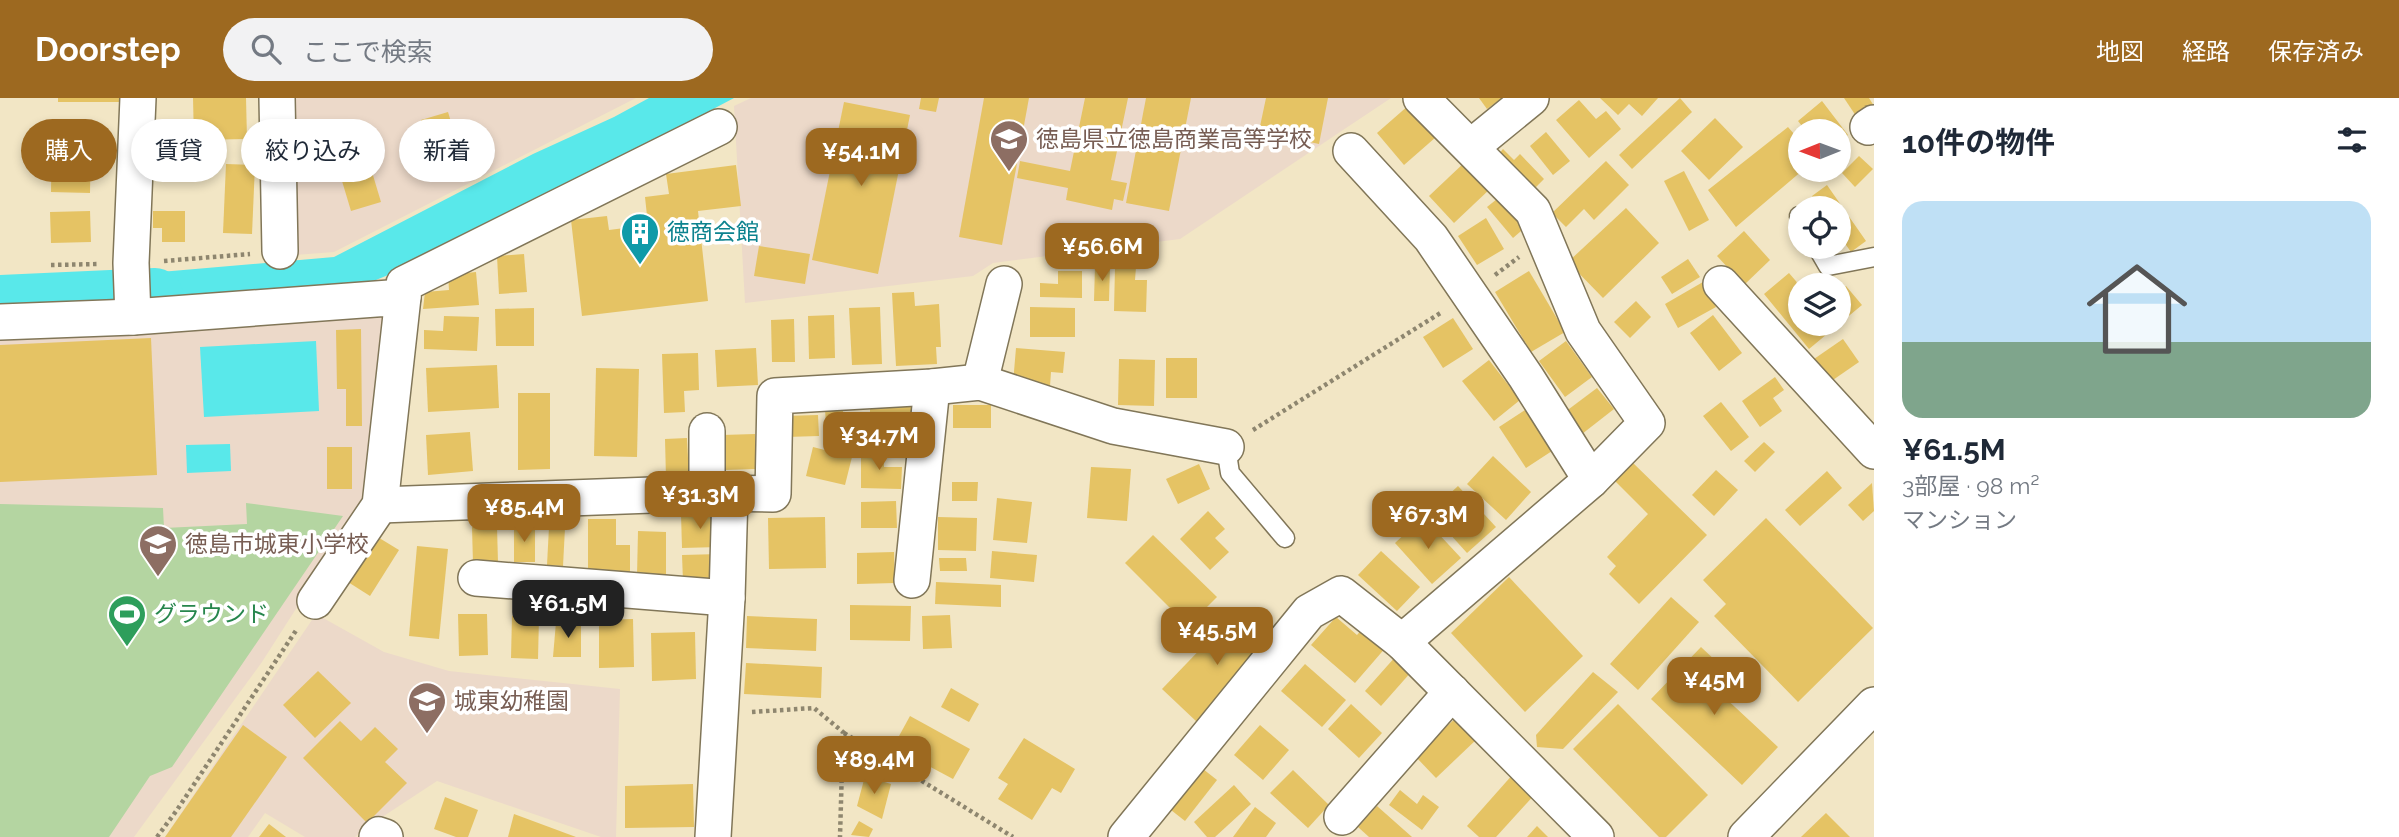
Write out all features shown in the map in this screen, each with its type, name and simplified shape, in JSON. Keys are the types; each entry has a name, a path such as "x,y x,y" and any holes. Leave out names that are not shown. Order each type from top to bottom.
{"street":[{"path":"133,312 131,272 138,98"},
{"path":"277,98 280,251"},
{"path":"1402,642 1591,480 1647,423 1583,331 1533,211 1421,98"},
{"path":"1471,147 1531,98"},
{"path":"315,601 380,505 404,284 719,127"},
{"path":"1350,151 1431,238 1526,377 1591,480"},
{"path":"979,382 1003,284"},
{"path":"1721,284 1874,451"},
{"path":"0,322 403,297"},
{"path":"380,505 718,493 774,494 775,396 979,382 1113,426 1226,447"},
{"path":"912,580 932,387"},
{"path":"707,431 718,493 727,598 713,837"},
{"path":"476,578 727,598"},
{"path":"1140,832 1309,612 1342,594 1402,642 1596,837"},
{"path":"1342,817 1452,692"},
{"path":"1746,837 1874,705"},
{"path":"377,837 385,837"}],"lane":[{"path":"1824,259 1828,266 1874,257"},
{"path":"1226,447 1230,473 1285,538"}],"path":[{"path":"1226,447 1470,295 1543,238"},
{"path":"157,837 315,601"},
{"path":"722,714 814,708 843,732 1013,837"},
{"path":"840,837 843,732"}],"shaded area":[{"path":"291,98 636,98 495,170 495,119 399,119 399,182 471,182 334,252 295,255 293,182 385,182 385,119 292,119"},
{"name":"徳島県立徳島商業高等学校","path":"751,98 1391,98 1180,239 993,263 973,276 745,303 734,106"},
{"name":"徳島市城東小学校","path":"379,312 387,319 370,493 262,662 134,837 0,837 0,335"},
{"name":"城東幼稚園","path":"316,614 384,652 449,671 620,689 616,837 601,837 437,781 355,837 305,837 265,813 248,837 165,837"}],"green space":[{"name":"グラウンド","path":"246,503 343,516 172,767 150,776 109,837 0,837 0,504 163,508 164,528 247,524"}],"water":[{"path":"649,98 734,98 435,256 371,282 80,308 79,279 334,257 479,182 495,182 495,174"},
{"path":"316,341 319,411 204,417 200,347"},
{"path":"230,444 231,471 187,473 186,445"}],"building":[{"path":"58,98 129,98 129,102 58,102"},
{"path":"193,98 246,98 247,119 241,119 241,139 227,139 227,119 194,119"},
{"path":"921,98 939,98 936,112 919,109"},
{"path":"984,98 1029,98 1002,245 959,237"},
{"path":"1085,98 1128,98 1111,180 1127,183 1123,201 1114,199 1112,210 1066,200 1068,188 1017,178 1020,161 1070,171"},
{"path":"1146,98 1191,98 1169,211 1126,203"},
{"path":"1266,98 1328,98 1319,144 1259,131"},
{"path":"1479,98 1502,98 1487,109"},
{"path":"1600,98 1658,98 1642,116 1629,104 1618,115"},
{"path":"1680,98 1692,112 1632,169 1619,155"},
{"path":"1844,98 1869,98 1874,106 1858,119"},
{"path":"1579,100 1596,119 1606,111 1621,129 1589,158 1556,120"},
{"path":"1822,101 1836,119 1800,119"},
{"path":"844,102 910,115 878,274 812,260"},
{"path":"1409,105 1436,137 1404,165 1377,133"},
{"path":"448,112 450,119 424,119"},
{"path":"1715,118 1743,147 1709,180 1681,151"},
{"path":"1788,127 1789,182 1736,227 1708,190"},
{"path":"1546,132 1570,161 1553,175 1530,146"},
{"path":"1503,149 1514,160 1520,154 1544,179 1531,192 1497,156"},
{"path":"1859,156 1873,169 1855,187 1850,182 1852,163"},
{"path":"1466,161 1491,188 1454,223 1429,196"},
{"path":"1606,161 1629,185 1594,220 1584,209 1566,227 1552,213"},
{"path":"227,164 241,165 241,182 254,182 252,234 223,233"},
{"name":"徳商会館","path":"736,165 741,206 698,211 708,301 582,316 571,220 607,216 609,230 648,225 645,197 669,194 666,174"},
{"path":"1684,171 1709,220 1689,231 1664,181"},
{"path":"51,182 90,182 90,193 51,192"},
{"path":"342,182 375,182 381,202 351,211"},
{"path":"1827,185 1835,196 1812,196"},
{"path":"1502,195 1527,226 1513,238 1487,207"},
{"path":"1626,208 1659,243 1603,298 1568,262"},
{"path":"90,211 91,242 51,243 50,212"},
{"path":"153,211 185,211 185,242 162,242 162,228 153,228"},
{"path":"1486,218 1504,249 1477,265 1458,236"},
{"path":"1851,219 1866,241 1851,252"},
{"path":"1744,231 1770,260 1744,285 1717,256"},
{"path":"759,246 810,254 805,284 754,276"},
{"path":"524,254 527,292 499,294 497,256"},
{"path":"1688,259 1700,277 1672,294 1661,277"},
{"path":"1095,266 1110,266 1109,301 1094,301"},
{"path":"1115,267 1136,267 1135,280 1147,280 1146,312 1114,311"},
{"path":"1058,271 1082,271 1082,298 1040,297 1040,283 1058,284"},
{"path":"1529,271 1565,332 1531,352 1495,292"},
{"path":"476,272 479,305 423,309 425,292 449,290 448,275"},
{"path":"1788,274 1788,323 1764,294"},
{"path":"1703,282 1716,307 1678,328 1665,304"},
{"path":"914,292 915,306 939,304 941,347 936,347 937,364 896,366 892,293"},
{"path":"1851,292 1862,305 1851,314"},
{"path":"1636,301 1651,317 1630,338 1614,322"},
{"path":"880,307 882,364 852,365 849,308"},
{"path":"1030,307 1075,308 1075,337 1030,337"},
{"path":"534,308 534,346 496,346 495,309"},
{"path":"834,315 835,358 809,359 808,316"},
{"path":"1713,315 1742,353 1719,371 1690,333"},
{"path":"444,316 479,317 477,351 424,349 424,330 443,331"},
{"path":"1453,318 1473,349 1443,368 1423,337"},
{"path":"794,319 795,362 772,362 771,320"},
{"path":"361,329 362,426 346,426 346,389 337,389 336,330"},
{"path":"1798,336 1825,336 1809,349"},
{"path":"151,338 157,475 0,482 0,345"},
{"path":"1843,339 1859,362 1830,382 1814,359"},
{"path":"1566,341 1592,377 1565,397 1539,361"},
{"path":"756,348 758,385 717,387 715,350"},
{"path":"1016,348 1065,352 1063,373 1051,372 1050,386 1013,383"},
{"path":"698,353 699,390 684,391 685,412 664,413 662,354"},
{"path":"1166,358 1197,358 1197,398 1166,398"},
{"path":"1119,359 1155,360 1154,406 1118,405"},
{"path":"1489,360 1520,400 1494,421 1462,381"},
{"path":"497,365 499,408 428,412 426,368"},
{"path":"596,368 639,369 637,457 594,456"},
{"path":"1775,377 1784,390 1773,398 1782,411 1760,427 1742,401"},
{"path":"1597,388 1614,409 1582,434 1565,412"},
{"path":"518,393 550,393 550,469 518,470"},
{"path":"1721,402 1749,437 1731,451 1703,416"},
{"path":"953,405 991,405 991,428 953,428"},
{"path":"870,406 912,406 912,437 870,437"},
{"path":"843,408 843,422 851,421 852,441 827,442 825,409"},
{"path":"1525,410 1552,451 1526,468 1499,427"},
{"path":"818,415 819,436 786,437 784,416"},
{"path":"470,432 473,471 428,475 426,435"},
{"path":"755,434 756,469 724,470 722,435"},
{"path":"687,438 689,478 666,478 665,439"},
{"path":"1764,442 1775,452 1755,472 1744,461"},
{"path":"327,447 352,447 352,489 327,489"},
{"path":"813,447 852,457 845,485 806,476"},
{"path":"861,451 884,452 884,467 902,467 901,489 861,488"},
{"path":"1493,456 1531,492 1506,520 1467,484"},
{"path":"1632,462 1707,535 1639,604 1609,574 1616,566 1607,557 1648,514 1614,480"},
{"path":"1199,464 1210,489 1178,504 1166,479"},
{"path":"1091,467 1131,469 1127,521 1087,518"},
{"path":"1716,470 1738,490 1714,516 1692,495"},
{"path":"1827,471 1842,488 1800,526 1785,510"},
{"path":"952,482 978,482 977,501 952,501"},
{"path":"1872,483 1874,511 1863,521 1848,505"},
{"path":"1458,486 1496,527 1467,553 1430,512"},
{"path":"997,498 1032,502 1027,543 993,540"},
{"path":"896,501 897,528 861,528 861,502"},
{"path":"1208,511 1225,529 1215,538 1229,552 1210,570 1180,539"},
{"path":"718,513 719,547 682,548 681,514"},
{"path":"825,517 826,568 769,569 768,518"},
{"path":"938,517 977,518 976,551 938,550"},
{"path":"1423,517 1461,558 1432,584 1395,543"},
{"path":"1766,518 1873,628 1798,702 1714,616 1726,604 1703,580"},
{"path":"588,519 616,519 616,545 630,545 630,580 603,580 603,570 588,570"},
{"path":"514,525 535,525 535,562 514,562"},
{"path":"497,526 498,563 473,564 472,527"},
{"path":"549,527 565,528 563,566 547,565"},
{"path":"638,531 666,532 666,576 637,576"},
{"path":"1153,535 1217,597 1188,626 1125,563"},
{"path":"376,536 399,550 370,596 348,582"},
{"path":"417,546 448,549 439,639 409,636"},
{"path":"992,551 1037,555 1034,582 990,578"},
{"path":"1381,551 1420,587 1397,611 1358,575"},
{"path":"894,552 895,583 857,584 857,553"},
{"path":"720,554 720,580 683,581 682,555"},
{"path":"939,558 966,558 967,571 940,571"},
{"path":"1509,577 1583,656 1525,712 1451,633"},
{"path":"936,582 1001,585 1001,607 935,604"},
{"path":"1671,597 1699,622 1638,690 1610,664"},
{"path":"850,605 911,606 910,641 850,640"},
{"path":"1236,612 1271,645 1197,722 1162,689"},
{"path":"458,614 487,614 488,655 459,656"},
{"path":"950,615 952,648 923,649 922,616"},
{"path":"512,616 539,617 538,659 511,658"},
{"path":"747,616 817,619 816,651 746,648"},
{"path":"1336,617 1357,635 1364,627 1387,646 1355,683 1311,645"},
{"path":"633,619 634,667 599,668 599,620"},
{"path":"556,622 581,622 581,657 553,657"},
{"path":"695,632 696,679 652,681 651,633"},
{"path":"1701,647 1735,679 1721,694 1778,747 1742,785 1651,699"},
{"path":"1396,656 1412,671 1381,706 1365,691"},
{"path":"746,663 822,667 821,698 744,694"},
{"path":"1305,664 1346,700 1322,727 1281,691"},
{"path":"318,671 351,703 315,738 283,705"},
{"path":"1593,672 1618,692 1563,749 1537,747 1536,735"},
{"path":"951,688 979,704 969,722 941,707"},
{"path":"1351,704 1382,733 1359,758 1328,729"},
{"path":"1618,704 1708,795 1666,837 1659,837 1573,749"},
{"path":"910,716 970,749 953,779 893,747"},
{"path":"1458,716 1478,738 1436,778 1415,756"},
{"path":"340,721 361,741 375,727 398,749 385,762 407,783 367,823 303,758"},
{"path":"243,725 287,757 231,837 165,837"},
{"path":"1260,725 1289,750 1263,780 1234,755"},
{"path":"1024,738 1075,769 1061,793 1052,788 1032,820 998,799 1008,784 998,778"},
{"path":"1203,769 1217,780 1185,821 1171,810"},
{"path":"1293,770 1329,805 1308,828 1270,793"},
{"path":"1514,773 1536,793 1496,837 1479,837 1467,826"},
{"path":"865,776 891,784 882,819 857,806"},
{"path":"693,784 694,827 625,828 625,786"},
{"path":"1234,785 1251,804 1215,837 1207,837 1194,822"},
{"path":"1400,790 1417,804 1423,795 1439,807 1422,830 1389,805"},
{"path":"445,797 478,810 468,837 456,837 434,829"},
{"path":"1377,806 1412,837 1369,837 1358,827"},
{"path":"1255,807 1276,823 1266,837 1233,837"},
{"path":"1826,813 1850,837 1801,837"},
{"path":"514,814 576,837 508,837"},
{"path":"859,821 873,829 869,837 851,835"},
{"path":"269,824 286,837 259,837"},
{"path":"1537,826 1548,837 1527,837"}],"waterway":[{"path":"0,303 155,296"}],"place":[{"name":"徳島県立徳島商業高等学校","path":"1009,173"},
{"name":"徳商会館","path":"640,266"},
{"name":"徳島市城東小学校","path":"158,578"},
{"name":"グラウンド","path":"127,648"},
{"name":"城東幼稚園","path":"427,735"}]}
